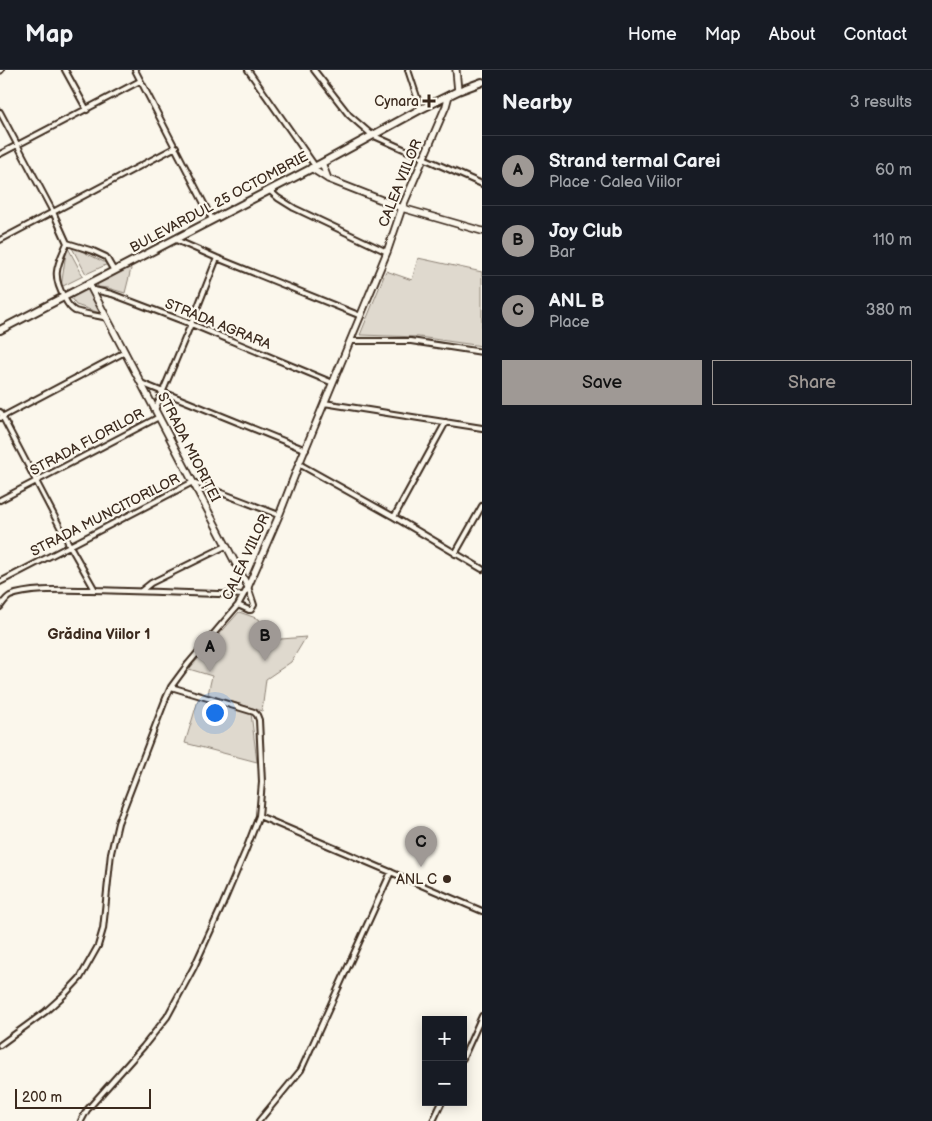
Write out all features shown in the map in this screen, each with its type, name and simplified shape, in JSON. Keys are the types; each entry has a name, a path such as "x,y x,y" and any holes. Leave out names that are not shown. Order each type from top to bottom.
{"main road":[{"name":"BULEVARDUL 25 OCTOMBRIE","path":"0,330 322,163 420,109 482,82"}],"street":[{"path":"65,70 87,110"},
{"path":"135,70 212,219"},
{"path":"248,70 313,167 328,180 402,208 482,231"},
{"path":"314,70 349,115 372,135 482,184"},
{"path":"408,70 420,109"},
{"path":"456,70 458,91"},
{"path":"0,154 140,81"},
{"name":"CALEA VIILOR","path":"0,1046 45,1012 65,994 80,978 98,946 103,929 111,853 118,823 166,698 171,687 188,664 238,605 248,587 361,316 387,252 402,208 449,95"},
{"path":"0,112 67,242 56,278 64,297 75,311 108,318"},
{"path":"0,240 176,147"},
{"path":"322,163 328,180"},
{"path":"269,190 294,208 387,252"},
{"path":"176,239 217,258 361,316"},
{"path":"67,242 106,257 114,271"},
{"path":"154,410 217,258"},
{"name":"STRADA MIORIȚEI","path":"90,284 154,410 248,587"},
{"name":"STRADA AGRARA","path":"94,290 112,294 191,324 333,383"},
{"path":"350,341 411,341 482,352"},
{"path":"1,418 125,352"},
{"path":"141,383 306,450"},
{"path":"324,403 482,428"},
{"path":"0,412 1,418 70,546 96,590"},
{"name":"STRADA FLORILOR","path":"0,500 159,417"},
{"path":"394,518 446,422"},
{"path":"299,464 482,570"},
{"path":"193,482 279,515"},
{"name":"STRADA MUNCITORILOR","path":"0,582 193,482"},
{"path":"455,554 482,506"},
{"path":"141,591 151,583 226,546"},
{"path":"238,605 252,610 254,605 248,587"},
{"path":"0,607 10,596 28,592 65,590 243,595"},
{"path":"81,1121 87,1110 167,1017 194,967 259,816 262,782 259,720 257,715 254,712 171,687"},
{"path":"259,816 482,911"},
{"path":"259,1121 302,1070 391,872"},
{"path":"467,1049 482,1016"},
{"path":"433,1121 440,1106"}],"shaded area":[{"path":"67,246 83,276 61,287"},
{"path":"71,246 108,264 86,274"},
{"path":"418,258 482,272 482,346 419,337 360,335 386,271 412,280"},
{"path":"130,267 125,293 98,287 97,284"},
{"path":"90,287 103,314 76,305 71,298"},
{"path":"239,612 259,619 269,640 306,637 291,662 266,679 262,711 208,694 212,676 189,669"},
{"path":"199,697 251,713 257,762 185,743"}],"place":[{"name":"Cynara","path":"429,101"},
{"name":"Joy Club","path":"265,661"},
{"name":"Strand termal Carei","path":"210,672"},
{"name":"ANL B","path":"421,867"},
{"name":"ANL C","path":"447,879"}],"district":[{"name":"Grădina Viilor 1","path":"99,634"}]}
